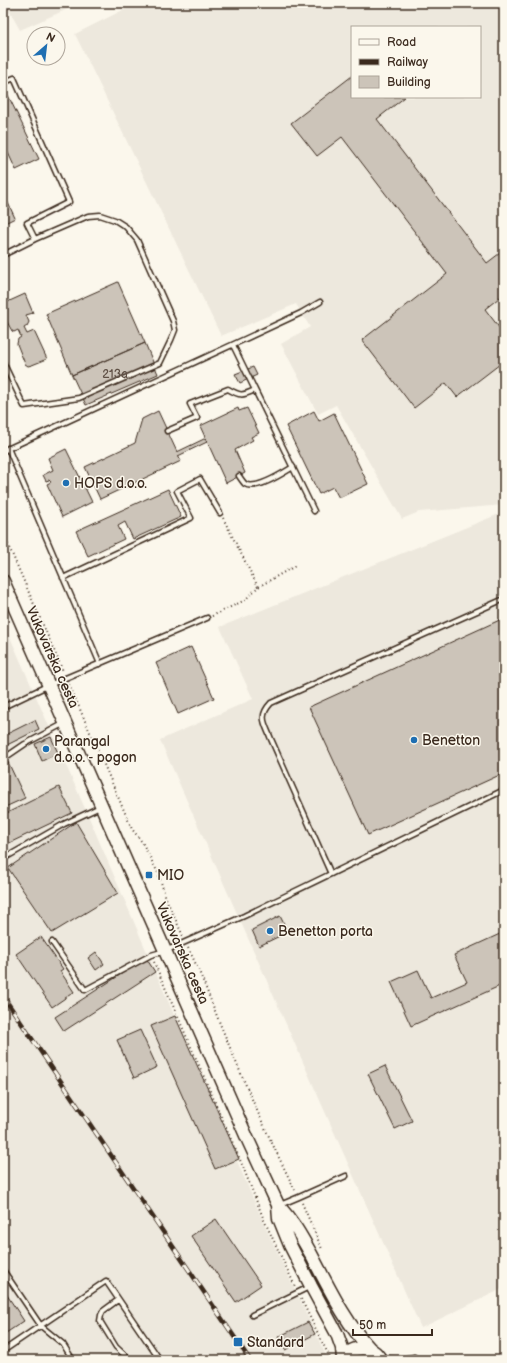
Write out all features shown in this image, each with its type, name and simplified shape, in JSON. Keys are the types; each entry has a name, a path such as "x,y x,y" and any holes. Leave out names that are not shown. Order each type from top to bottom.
{"main road":[{"name":"Vukovarska cesta","path":"3,581 278,1205 294,1224 345,1315 363,1342 377,1355"},
{"name":"Vukovarska cesta","path":"278,1205 279,1218 283,1230 310,1286 337,1334 342,1348 339,1360"},
{"path":"339,1360 350,1351 360,1348 377,1355"}],"lane":[{"path":"3,82 14,78 69,202 27,223 34,239"},
{"path":"3,255 34,239 88,216 100,215 115,220 126,227 137,240 173,321 175,330 160,363 79,398 24,406 3,362"},
{"path":"3,451 233,345 301,313 320,302"},
{"path":"233,345 314,510"},
{"path":"167,431 196,418 190,404 228,389 237,394 244,395 255,390"},
{"path":"8,448 100,664"},
{"path":"239,476 244,483 250,486 259,484 293,467"},
{"path":"63,578 191,518 177,491 200,479 220,513"},
{"path":"331,874 268,732 263,718 265,710 272,703 504,599"},
{"path":"3,707 49,685 208,618"},
{"path":"3,759 25,744 66,723"},
{"path":"52,942 85,990 151,955 165,951 244,916 504,790"},
{"path":"3,859 64,824 102,806"},
{"path":"278,1205 346,1176"},
{"path":"3,1270 41,1326 63,1344 73,1360"},
{"path":"3,1351 106,1282 160,1360"},
{"path":"252,1315 310,1286"},
{"path":"118,1300 103,1311 100,1315 100,1321 116,1347 130,1360"},
{"path":"377,1355 391,1360 401,1360 414,1357"}],"path":[{"path":"220,513 258,587"},
{"path":"3,533 132,829 142,842 158,873 167,901 197,964 227,1040 282,1165 299,1197 325,1255"},
{"path":"208,618 245,600 258,587 295,566"},
{"path":"151,955 242,1162 264,1220 298,1292 339,1360"}],"shaded area":[{"path":"5,3 81,3 26,26 20,30"},
{"path":"137,3 504,3 504,505 419,512 402,519 336,405 318,414 281,344 310,327 296,304 221,336 75,34"},
{"path":"504,512 504,1288 421,1328 160,740 253,699 220,627"},
{"path":"3,621 265,1226 328,1360 3,1360"},
{"path":"290,1226 347,1326 340,1330 287,1227"}],"building":[{"path":"351,77 351,98 404,98 377,119 487,263 504,250 504,294 485,309 504,334 504,361 457,397 446,383 414,408 362,340 447,274 342,137 317,156 291,123"},
{"path":"5,89 39,159 16,170 3,142 3,90"},
{"path":"3,192 15,218 3,224"},
{"path":"118,282 145,343 72,375 46,314"},
{"path":"25,294 33,313 26,315 29,322 24,328 27,334 34,331 47,359 28,366 25,364 17,344 18,339 21,337 18,330 14,332 12,331 6,320 4,321 3,318 5,318 3,313 3,304"},
{"path":"145,343 158,374 86,405 72,375"},
{"path":"253,367 257,375 240,383 235,374"},
{"path":"238,408 239,411 247,408 259,433 251,437 253,440 235,450 245,473 226,483 200,426"},
{"path":"158,411 177,452 206,438 207,442 178,456 181,461 100,499 85,467 135,443 142,419"},
{"path":"314,411 319,421 334,413 368,484 339,498 333,487 319,494 286,426"},
{"name":"HOPS d.o.o.","path":"66,449 92,502 62,517 47,484 51,482 49,480 46,481 43,475 53,470 48,458"},
{"path":"168,489 181,517 133,539 125,522 118,526 124,539 88,556 76,531"},
{"name":"Benetton","path":"504,618 504,773 368,835 309,707"},
{"path":"191,647 214,698 178,714 156,663"},
{"path":"35,720 39,729 3,747 3,736"},
{"name":"Parangal d.o.o. - pogon","path":"51,737 58,753 42,761 35,744"},
{"path":"8,762 25,798 3,808 3,765"},
{"path":"59,787 72,813 3,846 3,815"},
{"path":"76,822 118,893 52,933 8,868"},
{"name":"Benetton porta","path":"280,916 288,932 259,946 252,930"},
{"path":"502,933 504,937 504,984 411,1026 391,982 418,970 431,998 467,982 454,955"},
{"path":"41,937 63,969 60,971 74,992 52,1007 16,954"},
{"path":"96,952 104,964 96,970 88,958"},
{"path":"146,958 155,972 64,1031 55,1017"},
{"path":"175,1016 239,1159 215,1169 151,1026"},
{"path":"140,1030 157,1067 134,1078 117,1040"},
{"path":"385,1066 412,1121 395,1129 368,1074"},
{"path":"216,1219 261,1285 236,1302 191,1236"},
{"path":"3,1289 24,1321 3,1335"},
{"path":"308,1322 315,1334 285,1350 278,1337"}],"railway":[{"path":"3,996 250,1360"}],"place":[{"name":"HOPS d.o.o.","path":"66,483"},
{"name":"Benetton","path":"414,740"},
{"name":"Parangal d.o.o. - pogon","path":"46,749"},
{"name":"MIO","path":"149,875"},
{"name":"Benetton porta","path":"270,931"},
{"name":"Standard","path":"238,1342"}]}
